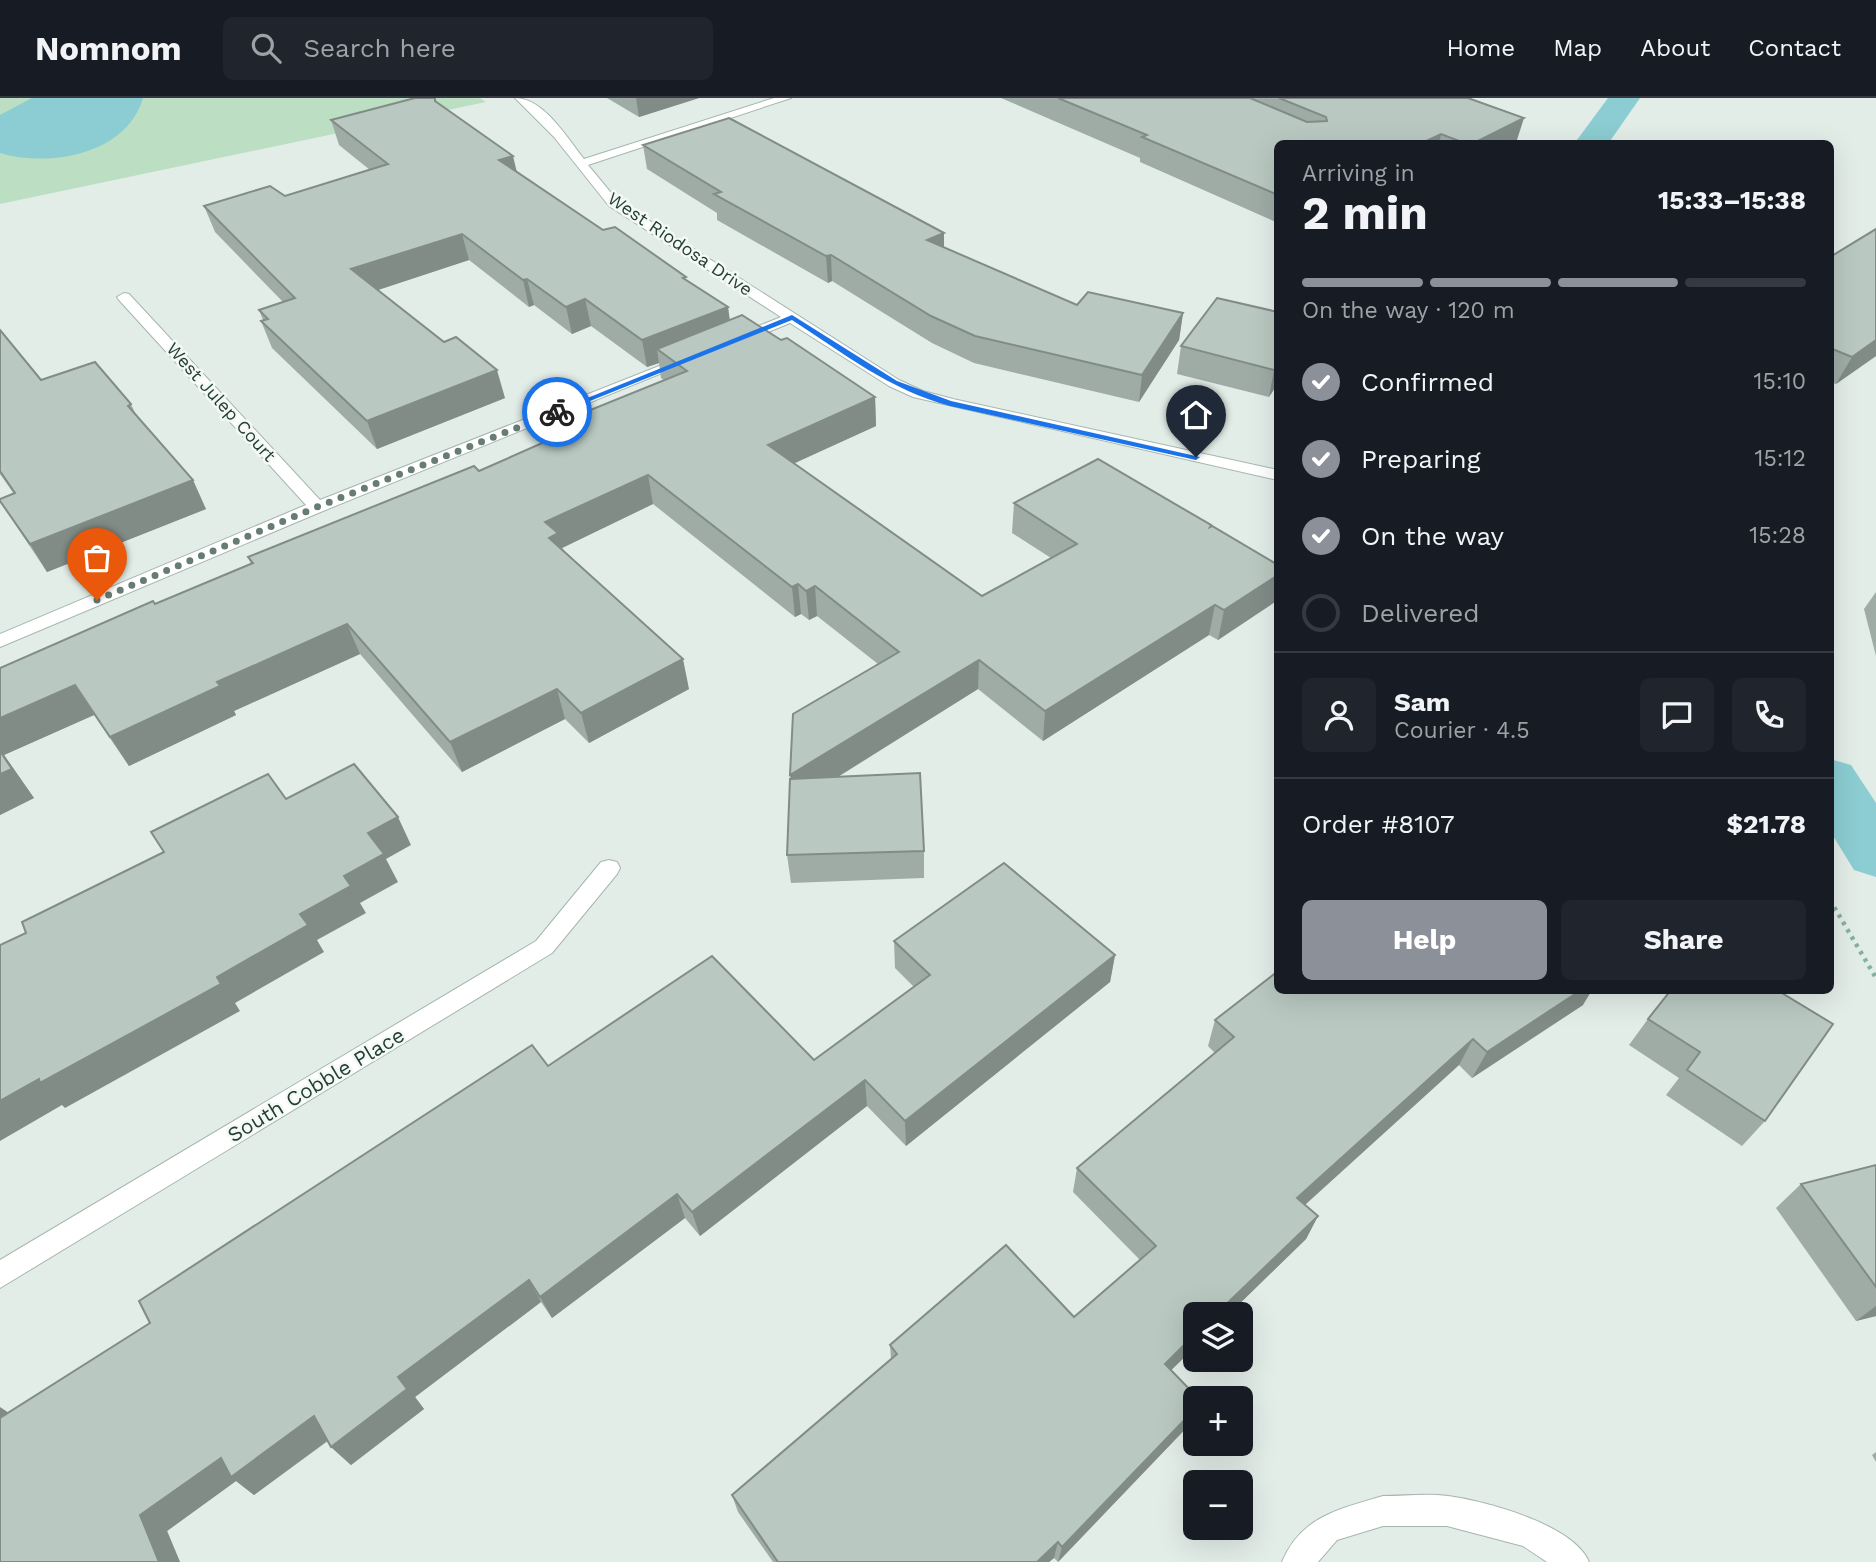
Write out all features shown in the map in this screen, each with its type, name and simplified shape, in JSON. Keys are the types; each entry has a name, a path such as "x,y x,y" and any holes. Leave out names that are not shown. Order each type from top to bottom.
{"street":[{"name":"West Riodosa Drive","path":"521,98 551,124 613,203 894,383 918,394 950,403 1274,474"},
{"path":"580,164 785,98"},
{"name":"West Julep Court","path":"124,297 317,507"},
{"path":"0,640 317,507 792,317"},
{"name":"South Cobble Place","path":"0,1275 544,947 609,868"},
{"path":"1297,1562 1328,1528 1383,1511 1447,1511 1530,1532 1574,1562"}],"path":[{"path":"1834,908 1876,978"}],"green space":[{"path":"0,98 480,98 486,102 0,204"}],"water":[{"path":"32,98 143,98 134,117 121,132 104,144 84,152 41,159 0,153 0,115"}],"building":[{"path":"415,98 435,98 435,101 513,156 499,160 603,230 615,227 686,277 683,278 728,307 642,340 585,299 566,307 527,279 523,280 462,234 351,269 444,342 456,337 497,370 367,421 261,321 268,319 259,310 295,298 204,206 270,186 285,196 388,164 331,120"},
{"path":"1058,98 1250,98 1307,122 1327,121 1326,117 1279,98 1468,98 1524,118 1480,140 1457,140 1441,134 1428,140 1274,140 1274,193 1142,137 1147,135"},
{"path":"729,118 944,233 927,240 1077,305 1088,292 1183,313 1142,375 975,336 931,316 831,255 826,256 714,194 721,192 643,145"},
{"path":"1876,229 1876,340 1852,357 1834,350 1834,255"},
{"path":"1217,298 1274,311 1274,370 1181,346"},
{"path":"742,315 781,340 787,338 875,397 768,445 982,596 1077,544 1014,503 1098,459 1274,563 1274,578 1224,610 1215,605 1045,711 979,660 790,775 793,714 899,652 815,586 806,591 798,584 792,587 648,475 545,522 558,533 549,538 683,659 581,713 557,689 450,742 347,624 217,682 220,686 110,737 75,685 0,718 0,668 153,601 155,604 253,563 248,557 474,466 479,471 583,425 573,417 687,371 657,349"},
{"path":"0,330 41,380 95,362 131,404 128,406 193,480 30,544 0,501 15,493 0,471"},
{"path":"0,751 12,769 0,774"},
{"path":"354,764 398,817 368,833 384,854 344,876 351,886 300,914 308,925 217,977 221,984 40,1083 39,1079 0,1101 0,945 26,933 22,922 164,852 151,832 268,774 286,799"},
{"path":"920,773 924,851 787,855 790,779"},
{"path":"1004,863 1115,955 905,1121 865,1080 692,1212 677,1194 540,1297 529,1280 398,1377 407,1389 331,1447 314,1416 231,1477 221,1458 140,1515 159,1562 0,1562 0,1418 150,1323 139,1301 532,1045 548,1066 712,956 814,1060 930,975 894,941"},
{"path":"1274,974 1274,994 1575,994 1487,1052 1473,1039 1297,1198 1318,1216 1228,1302 1183,1302 1183,1346 1165,1364 1186,1386 1183,1386 1183,1421 1062,1547 1058,1542 1037,1562 778,1562 732,1495 897,1354 890,1345 1006,1245 1074,1317 1156,1246 1077,1168 1234,1037 1215,1020"},
{"path":"1668,994 1784,994 1833,1024 1765,1121 1687,1070 1700,1052 1648,1019"},
{"path":"1876,1165 1876,1287 1801,1184"}],"waterway":[{"path":"1594,140 1624,98"},
{"path":"1834,786 1876,853"}],"way so far":[{"path":"97,600 317,507 557,412"}],"route":[{"path":"557,412 792,317 894,383 918,394 1196,457"}]}
